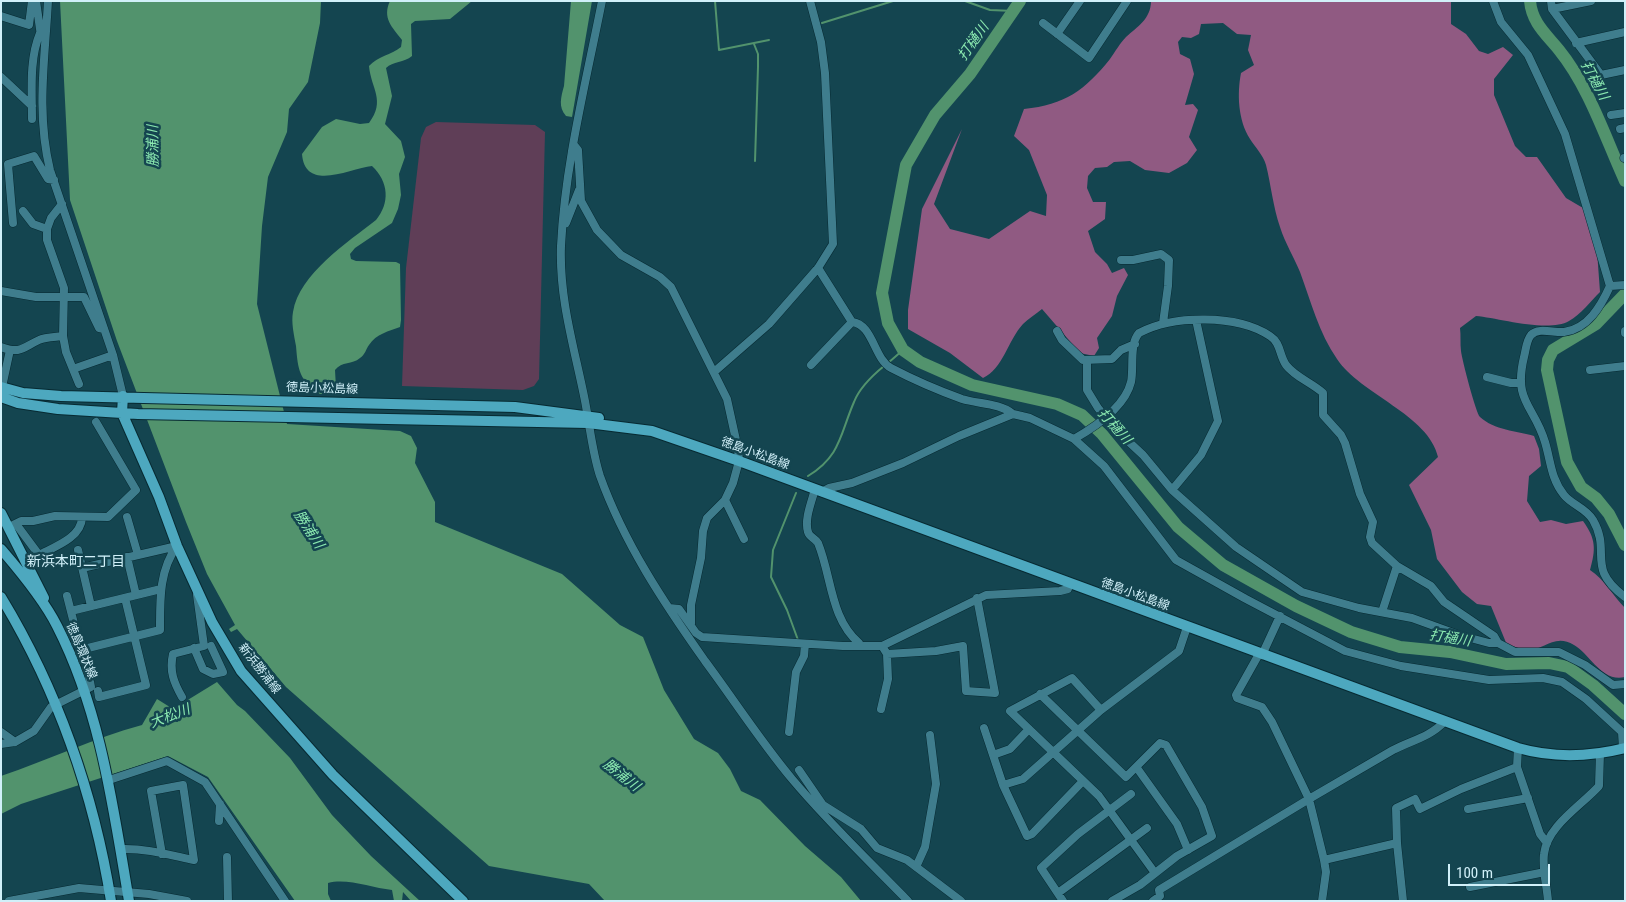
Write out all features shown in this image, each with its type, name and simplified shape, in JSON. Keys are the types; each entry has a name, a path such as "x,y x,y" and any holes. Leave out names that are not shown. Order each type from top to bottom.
{"main road":[{"name":"徳島小松島線","path":"1,387 23,393 505,407 570,418"},
{"name":"徳島小松島線","path":"1,397 18,403 58,409 138,414 570,418 587,419 641,429 665,435 738,461 1518,748 1553,755 1600,753 1624,748"},
{"name":"新浜勝浦線","path":"128,397 122,413 197,590 221,638 241,671 333,775 463,901"},
{"path":"1,513 12,525 56,624"},
{"name":"徳島環状線","path":"1,549 56,624 85,691 108,779 128,896"},
{"path":"1,597 27,642 55,704 69,741 85,786 110,896"}],"street":[{"path":"3,20 29,25 32,1"},
{"path":"36,1 40,33 45,47"},
{"path":"48,1 42,128 54,180 128,397"},
{"path":"602,1 564,199 561,273 566,318 598,470 617,518 648,575 698,651 773,756 908,901"},
{"path":"714,372 769,324 818,268 828,254 834,236 830,200 825,73 821,42 810,1"},
{"path":"1057,34 1080,1"},
{"path":"1043,24 1089,58 1127,1"},
{"path":"1494,1 1500,22 1528,55 1565,134 1610,286 1598,310 1580,326 1565,332 1537,331 1532,334 1527,342 1520,383 1522,395 1545,443 1554,479 1566,497 1583,509 1592,520 1600,540 1600,562 1604,576 1610,585 1625,597"},
{"path":"1591,1 1552,5 1576,44 1601,75 1625,70"},
{"path":"1576,44 1625,32"},
{"path":"32,119 33,60 35,45 40,33"},
{"path":"1,78 32,106"},
{"path":"1611,115 1625,113"},
{"path":"574,145 578,150 578,190 583,206 605,240 621,255 660,277 671,288 714,372 730,408 738,461 733,484 725,500 710,513 703,532 701,558 691,605 692,624"},
{"path":"10,219 4,166 34,156 48,179 54,180"},
{"path":"562,230 578,190"},
{"path":"62,204 51,218 47,229 47,240 64,288 63,336 66,352 79,384"},
{"path":"23,210 33,224 47,229"},
{"path":"1121,260 1133,260 1162,254 1169,260 1163,324"},
{"path":"818,268 852,322 862,326 882,360 889,367 941,391 964,399 1003,408 1013,414 1025,416 1076,438 1104,466 1176,560 1345,651 1401,666 1489,680 1543,678 1562,682 1586,699 1622,732 1624,748"},
{"path":"1610,286 1625,285"},
{"path":"1,291 36,297 84,297 99,328 105,329"},
{"path":"1172,490 1201,456 1218,421 1196,320"},
{"path":"1076,438 1105,418 1128,390 1135,344 1139,333 1163,324 1196,320 1243,323 1268,335 1279,344 1287,366 1323,393 1323,415 1341,435 1345,443 1360,494 1372,522 1370,537 1372,543 1396,566 1431,586 1444,602 1494,636 1498,643"},
{"path":"812,365 852,322"},
{"path":"1057,331 1071,350 1087,361 1112,359 1121,350 1135,344"},
{"path":"1,346 10,350 29,347 40,339 63,336"},
{"path":"1,387 10,350"},
{"path":"73,369 113,355"},
{"path":"1087,361 1087,390 1105,418 1143,455 1172,490 1236,547 1269,567 1293,587 1308,594 1412,618 1459,635 1498,643 1523,654 1540,651 1559,652 1585,664 1612,685 1625,684"},
{"path":"1590,370 1625,366"},
{"path":"1487,377 1511,383 1520,383"},
{"path":"860,646 850,636 841,619 818,544 808,532 808,518 819,491 852,483 903,464 959,436 1013,414"},
{"path":"12,525 55,516 82,518 111,516 136,490 96,422"},
{"path":"725,500 744,539"},
{"path":"127,517 138,555"},
{"path":"12,525 39,555 73,535 82,523 82,518"},
{"path":"82,568 177,546"},
{"path":"84,649 160,630 161,589 169,558 177,546"},
{"path":"78,550 91,606"},
{"path":"127,558 136,595"},
{"path":"1382,612 1396,566"},
{"path":"696,633 709,638 805,644 882,646 986,595 1060,591 1068,589 1069,584"},
{"path":"71,611 161,589"},
{"path":"194,648 203,669 213,674 223,672 208,646 197,590"},
{"path":"1,744 15,742 34,731 51,706 92,687 84,649 80,647 67,596"},
{"path":"98,691 99,697 146,685 125,598"},
{"path":"887,654 936,651 964,646 966,691 995,693 977,598"},
{"path":"670,608 679,609 692,624 696,633 698,651"},
{"path":"1280,616 1261,655 1236,695 1237,698 1256,704 1265,710 1288,750 1309,799 1326,872 1322,901"},
{"path":"1003,785 1023,779 1101,710 1179,651 1187,627"},
{"path":"182,697 173,680 171,662 173,654 208,646 221,638"},
{"path":"789,732 796,672 804,656 805,644"},
{"path":"881,710 888,679 887,654 882,646"},
{"path":"1101,710 1072,678 1010,708 1110,810 1155,873"},
{"path":"1040,694 1126,777 1160,744 1166,745 1202,807 1212,836 1112,901"},
{"path":"1152,901 1160,896 1159,890 1309,799 1393,750 1411,743 1444,722"},
{"path":"984,728 1003,785 1027,836 1032,834 1083,781"},
{"path":"993,755 1010,749 1029,729"},
{"path":"1,732 15,742"},
{"path":"916,867 926,847 936,784 930,735"},
{"path":"1518,748 1517,767 1540,834 1547,843"},
{"path":"1548,901 1544,856 1547,843 1555,829 1600,786 1600,753"},
{"path":"108,779 167,761 205,782 285,901"},
{"path":"1403,901 1397,843 1397,805 1415,799 1420,809 1461,789 1517,767"},
{"path":"1137,768 1171,815 1188,850"},
{"path":"799,770 821,807 861,829 877,848 900,856 961,901"},
{"path":"121,849 135,848 162,854 194,860 183,785 151,791 162,854"},
{"path":"1062,901 1042,868 1078,834 1131,794"},
{"path":"1468,809 1528,798"},
{"path":"219,821 220,804"},
{"path":"1058,893 1147,828"},
{"path":"1324,860 1397,843"},
{"path":"227,857 228,901"},
{"path":"1470,887 1545,872"},
{"path":"9,901 79,888 110,896 181,900"},
{"path":"54,901 56,891"}],"shaded area":[{"path":"1151,1 1451,1 1451,24 1466,34 1479,51 1488,54 1503,47 1513,55 1494,79 1494,95 1515,146 1526,157 1537,157 1566,198 1583,208 1597,251 1600,292 1578,315 1560,324 1549,326 1523,324 1476,316 1460,328 1462,356 1472,397 1480,417 1492,425 1534,436 1539,449 1541,466 1529,476 1527,501 1540,522 1551,520 1566,524 1583,521 1590,533 1593,539 1594,550 1590,570 1600,578 1625,608 1625,677 1617,678 1603,672 1580,649 1567,642 1555,641 1530,650 1507,645 1491,606 1477,604 1462,592 1437,559 1431,530 1409,485 1438,457 1432,442 1422,429 1408,417 1348,372 1331,349 1320,328 1300,272 1282,233 1265,161 1250,139 1243,124 1239,98 1240,81 1241,73 1254,65 1248,50 1251,35 1237,34 1223,23 1201,24 1199,34 1191,38 1182,37 1178,42 1180,54 1190,59 1194,74 1185,105 1193,104 1198,110 1189,137 1197,150 1187,163 1169,173 1145,170 1130,161 1114,162 1107,167 1095,168 1088,176 1087,188 1093,202 1106,202 1105,219 1088,231 1095,252 1107,264 1112,273 1124,268 1128,275 1117,296 1112,316 1097,338 1099,348 1094,356 1080,353 1042,309 1023,324 996,368 983,378 950,353 908,329 908,310 922,209 962,129 934,204 950,229 989,239 1030,211 1046,216 1047,195 1029,150 1014,136 1024,109 1063,100 1083,87 1101,70 1124,39 1143,22 1149,13"},
{"path":"436,122 535,125 545,132 539,379 534,386 523,390 402,386 406,268 421,138 426,127"}],"water":[{"name":"勝浦川","path":"60,1 321,1 320,23 308,82 289,109 287,132 268,177 262,226 257,304 287,424 400,431 411,436 417,448 415,463 435,502 435,522 562,574 620,625 643,637 664,690 694,739 718,753 730,769 741,791 760,800 805,846 841,877 861,901 605,901 589,884 489,866 286,687 237,629 231,632 229,629 235,625 207,574 186,522 117,341 70,200"},
{"path":"390,1 472,1 450,19 415,21 411,24 412,56 386,68 392,96 385,124 401,141 405,157 399,174 401,195 392,223 355,248 350,254 351,259 356,261 396,262 400,264 400,327 375,338 363,355 354,362 338,367 335,370 336,388 332,393 320,394 308,384 299,368 292,320 297,298 305,285 326,260 376,220 384,207 386,193 382,179 372,166 330,175 320,175 311,173 305,166 302,154 322,127 336,119 360,124 369,123 374,115 377,101 369,66 376,60 401,47 402,40 389,22 387,12"},
{"path":"571,1 592,1 572,117 566,116 563,113 561,102"},
{"name":"大松川","path":"217,682 237,705 290,758 332,815 371,856 420,901 411,901 403,892 402,901 394,901 392,890 336,882 328,883 328,894 331,901 295,901 208,777 168,756 21,804 1,814 1,776 106,736 142,725 157,699 173,709"}],"waterway":[{"path":"715,1 719,50 769,40"},
{"path":"822,23 893,1"},
{"path":"965,1 990,10 1014,11"},
{"name":"打樋川","path":"1020,1 970,74 935,115 906,165 882,293 888,323 903,350 920,362 972,385 1057,404 1082,415 1102,434 1178,527 1223,565 1296,606 1351,632 1400,647 1450,652 1506,664 1549,663 1568,667 1593,685 1625,714"},
{"name":"打樋川","path":"1530,1 1531,9 1537,22 1570,64 1588,96 1625,181"},
{"path":"754,44 758,54 755,161"},
{"name":"打樋川","path":"1625,294 1596,324 1553,350 1548,360 1547,370 1567,462 1581,487 1596,498 1609,514 1625,545"},
{"path":"888,363 903,350"},
{"path":"808,476 819,468 833,452 838,444 856,397 867,382 884,366"},
{"path":"796,493 773,550 771,577 787,610 798,640"}],"district":[{"name":"新浜本町二丁目","path":"76,562"}]}
